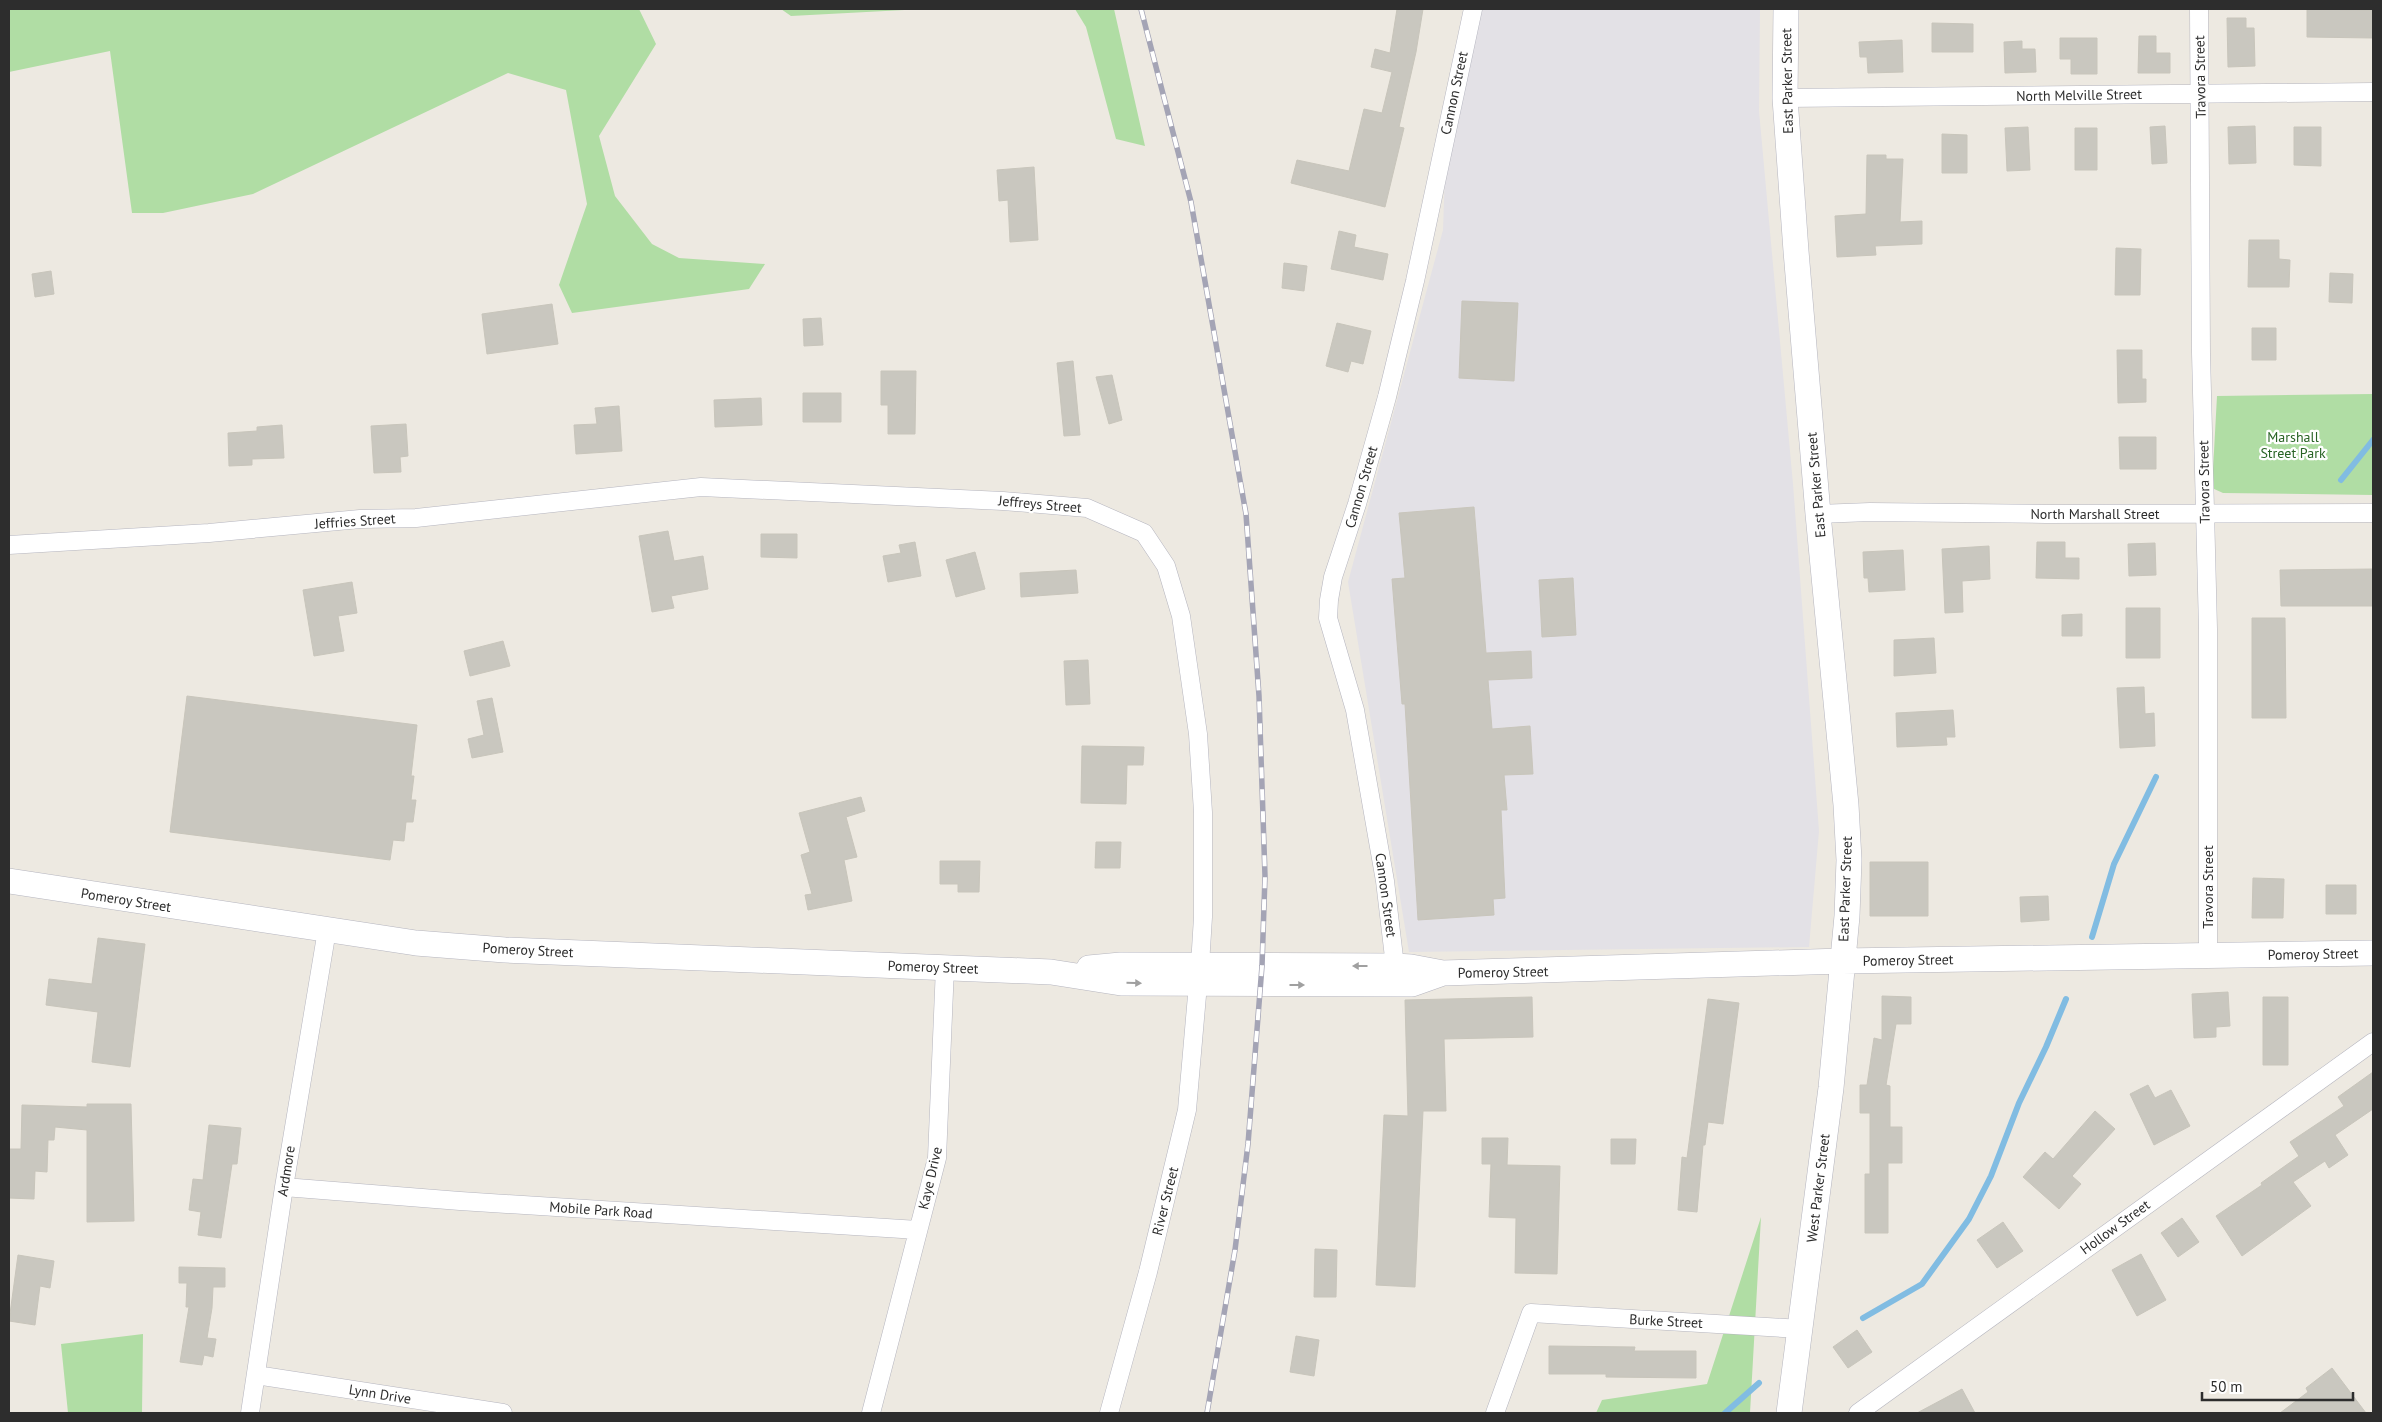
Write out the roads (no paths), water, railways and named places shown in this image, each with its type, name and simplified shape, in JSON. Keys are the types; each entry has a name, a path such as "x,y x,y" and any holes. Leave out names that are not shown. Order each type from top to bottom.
{"street":[{"name":"Cannon Street","path":"1394,966 1385,881 1355,710 1328,618 1328,600 1333,577 1358,504 1387,397 1417,272 1473,9"},
{"name":"East Parker Street","path":"1786,9 1785,98 1818,514 1846,805 1849,860 1842,961"},
{"name":"Travora Street","path":"2200,9 2201,353 2208,629 2208,956"},
{"name":"North Melville Street","path":"1785,98 2373,92"},
{"name":"Jeffries Street","path":"9,545 209,533 360,519 416,518 701,487"},
{"name":"Jeffreys Street","path":"701,487 1002,501 1087,508 1144,533 1166,566 1181,616 1198,734 1203,812"},
{"name":"North Marshall Street","path":"1818,514 1870,512 2373,513"},
{"name":"River Street","path":"1109,1413 1148,1272 1186,1110 1203,917 1203,812"},
{"name":"Pomeroy Street","path":"9,881 416,943 505,950 1052,972 1121,965 1199,975 1412,984 1444,973"},
{"name":"Ardmore","path":"250,1413 284,1187 327,930"},
{"name":"Pomeroy Street","path":"1199,975 1394,966 1444,973 1842,961 2373,953"},
{"name":"West Parker Street","path":"1788,1413 1831,1088 1842,961"},
{"name":"Kaye Drive","path":"871,1413 937,1158 945,967"},
{"name":"Hollow Street","path":"1858,1413 2373,1042"},
{"name":"Mobile Park Road","path":"284,1187 460,1201 918,1230"},
{"name":"Burke Street","path":"1495,1413 1531,1313 1800,1329"},
{"name":"Lynn Drive","path":"256,1375 503,1413"}],"waterway":[{"path":"2341,480 2373,440"},
{"path":"2092,937 2114,864 2156,777"},
{"path":"1863,1318 1922,1284 1969,1219 1991,1176 2019,1103 2046,1047 2066,999"},
{"path":"1725,1413 1759,1383"}],"railway":[{"path":"1141,9 1191,202 1246,514 1259,696 1265,876 1262,966 1248,1144 1235,1250 1207,1413"}],"park label":[{"name":"Marshall Street Park","path":"2293,446"}]}
